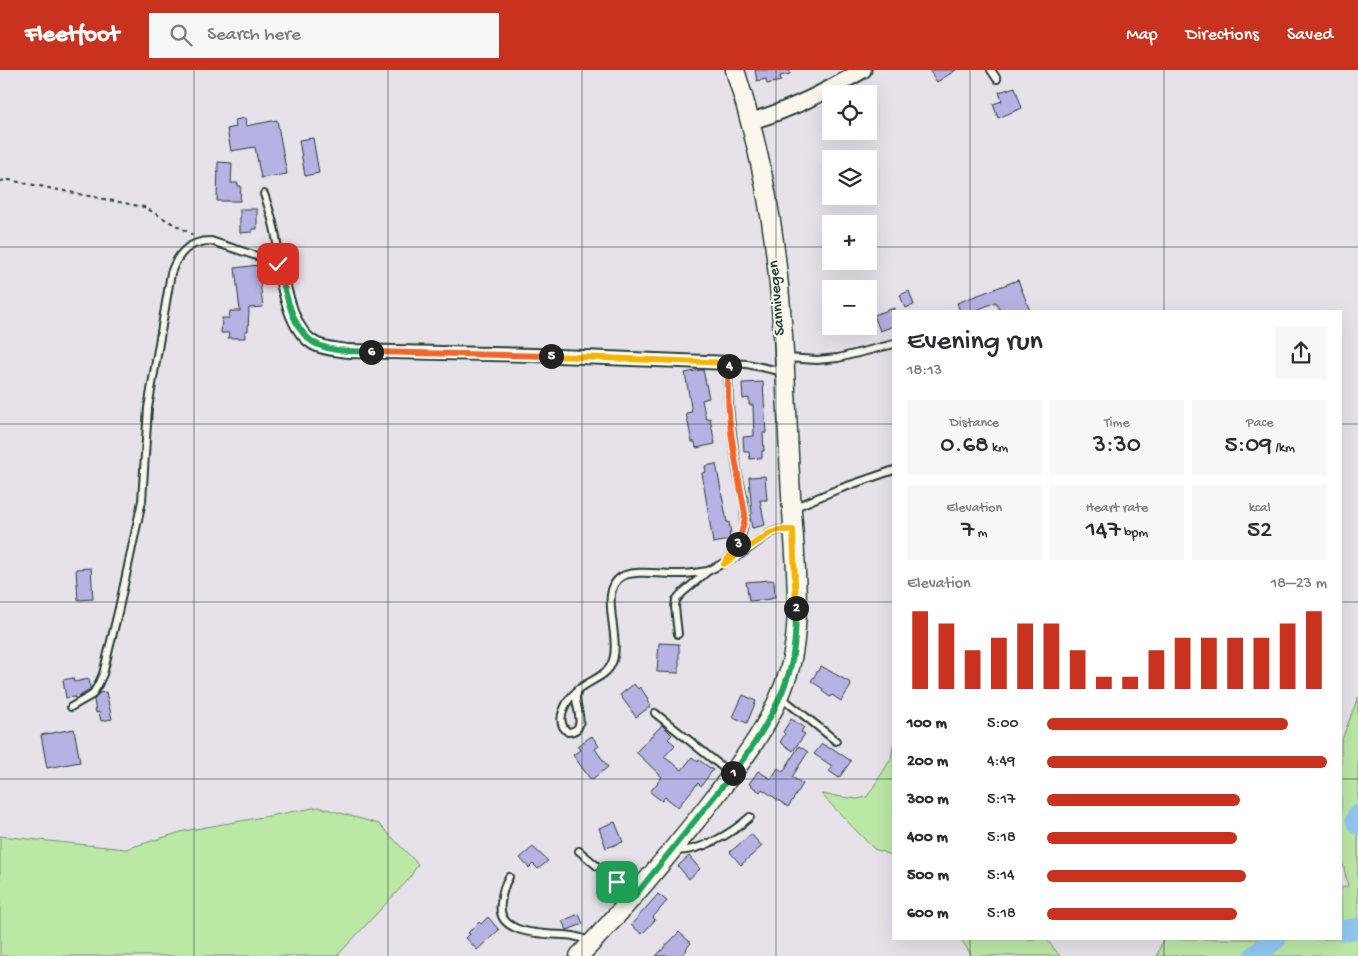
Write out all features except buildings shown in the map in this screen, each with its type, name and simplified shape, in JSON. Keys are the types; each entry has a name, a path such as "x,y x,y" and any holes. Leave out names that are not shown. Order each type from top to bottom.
{"main road":[{"name":"Sannivegen","path":"579,956 634,897 732,775 749,752 780,696 789,673 796,632 793,530 783,365 771,223 761,164 736,70"}],"street":[{"path":"751,121 798,104 863,70"},
{"path":"278,264 294,320 307,338 323,348 346,351 729,363"}],"lane":[{"path":"991,70 996,80"},
{"path":"71,707 92,695 98,686 103,674 119,608 142,502 148,408 171,272 179,254 186,247 204,241 220,242 278,264 278,251 272,215 264,194"},
{"path":"724,564 736,550 740,541 745,514 731,433 728,392 729,363 783,365 838,358 892,344"},
{"path":"791,508 892,471"},
{"path":"578,689 576,697 580,716 578,728 576,731 568,732 564,729 563,725 563,712 569,700 578,689 600,675 611,665 616,648 611,602 612,588 622,576 708,571 724,564 770,533 779,530 793,530"},
{"path":"678,634 676,600 708,571"},
{"path":"780,696 836,741"},
{"path":"655,713 732,775"},
{"path":"672,850 699,848 738,826 750,816"},
{"path":"579,851 634,897"},
{"path":"509,877 504,886 500,907 505,920 527,932 574,936 592,942"}],"path":[{"path":"0,181 9,180 144,207 204,241"}],"green space":[{"path":"1358,697 1358,956 1157,956 1163,940 1342,940 1342,888 1348,886 1342,859 1342,739"},
{"path":"892,753 892,855 874,849 821,794 857,799 867,797 891,759"},
{"path":"319,807 379,824 418,864 409,879 337,956 0,956 0,836 126,849 184,831"},
{"path":"962,940 1047,940 1060,956 972,956"}],"waterway":[{"path":"1358,815 1356,820 1358,824"},
{"path":"1342,931 1358,928"},
{"path":"1254,956 1275,940"}],"route":[{"path":"278,264 294,320 307,338 323,348 346,351 729,363 728,399 731,433 745,514 740,541 736,550 724,564 742,554 770,533 779,530 793,530 796,632 789,673 773,711 749,752 634,897 617,882"}]}
